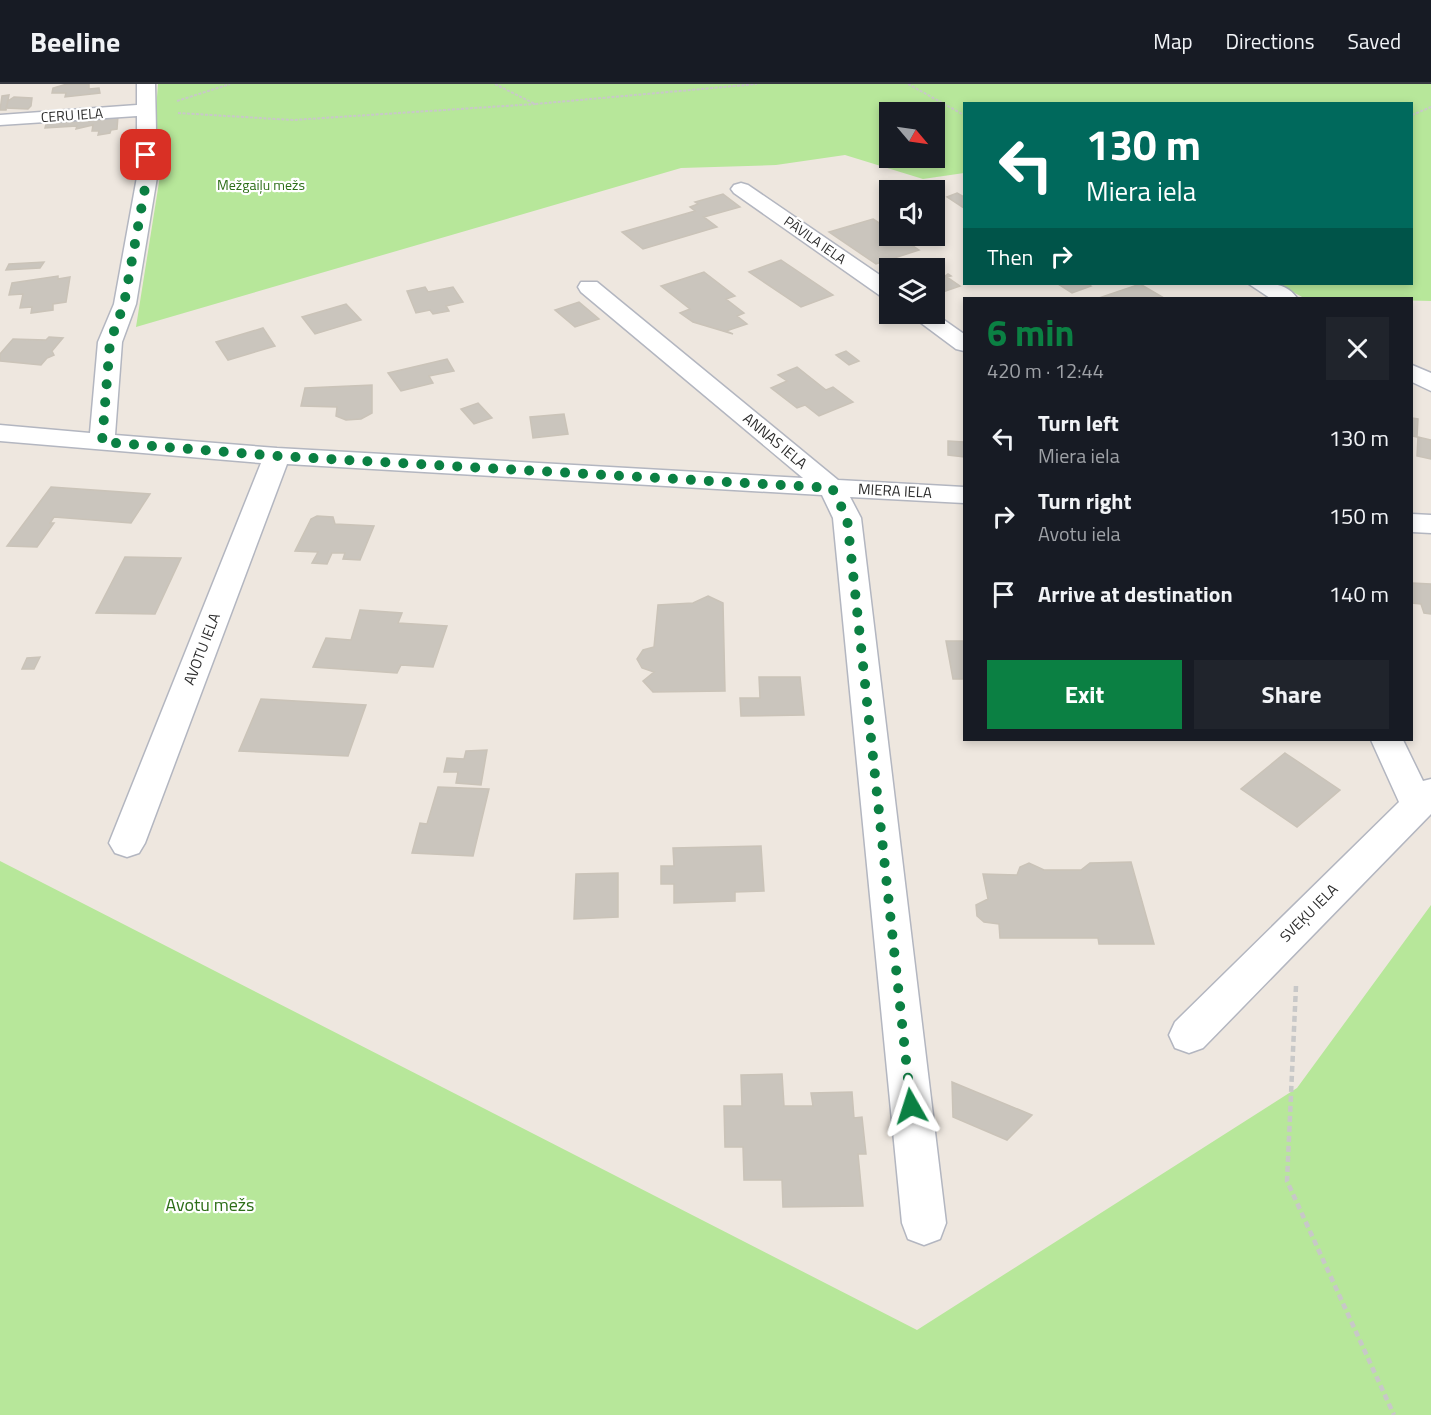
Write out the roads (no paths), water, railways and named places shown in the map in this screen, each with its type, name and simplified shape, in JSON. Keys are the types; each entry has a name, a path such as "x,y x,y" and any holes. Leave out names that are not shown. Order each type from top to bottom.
{"street":[{"path":"102,442 110,342 124,304 147,177 144,111 146,84"},
{"name":"CERU IELA","path":"0,120 144,111"},
{"name":"PĀVILA IELA","path":"741,189 879,284"},
{"path":"1262,285 1284,297"},
{"name":"ANNAS IELA","path":"589,287 832,488 847,518 924,1223"},
{"path":"935,324 963,343"},
{"path":"1413,373 1431,384"},
{"name":"MIERA IELA","path":"0,433 277,456 963,495"},
{"name":"AVOTU IELA","path":"127,843 277,456"},
{"path":"1413,523 1431,524"},
{"path":"1388,741 1424,797"},
{"name":"SVEĶU IELA","path":"1189,1035 1424,797"}],"park label":[{"name":"Mežgaiļu mežs","path":"261,185"},
{"name":"Avotu mežs","path":"210,1205"}]}
